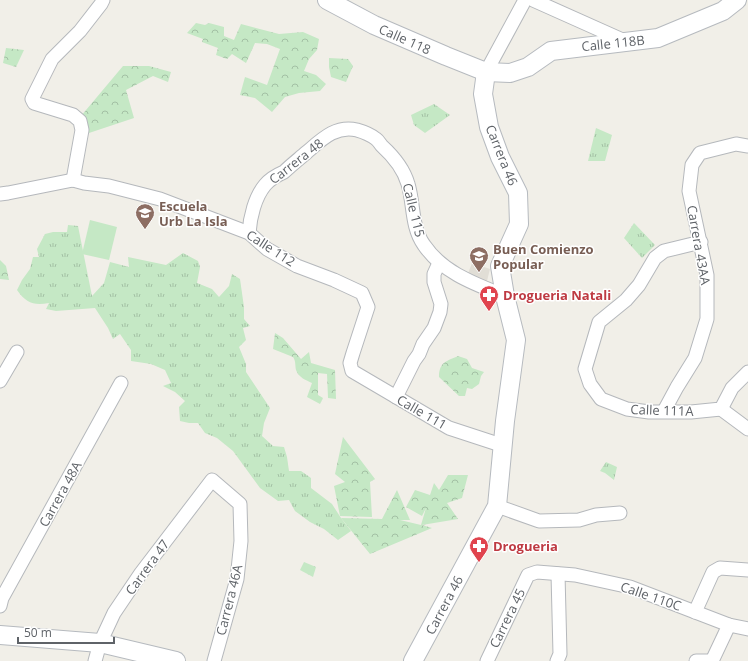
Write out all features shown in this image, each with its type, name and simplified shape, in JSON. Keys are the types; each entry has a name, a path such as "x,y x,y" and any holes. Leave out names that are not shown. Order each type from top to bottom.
{"street":[{"path":"73,180 82,130 80,121 74,115 34,103 32,99 52,59 80,31 103,0"},
{"name":"Calle 118","path":"327,0 374,25 486,72"},
{"name":"Carrera 46","path":"413,661 497,506 504,446 505,421 516,340 505,296 500,266 519,224 518,194 500,157 489,127 484,94 486,72 525,0"},
{"path":"533,0 627,42"},
{"name":"Calle 118B","path":"486,72 510,73 528,67 551,50 658,38 723,11 737,0"},
{"name":"Calle 115","path":"351,129 364,132 376,139 390,152 404,175 410,194 415,223 423,244 438,263 465,279 505,296"},
{"name":"Carrera 48","path":"249,233 250,218 258,197 265,185 276,176 284,172 326,136 335,131 351,129"},
{"name":"Carrera 43AA","path":"664,411 695,358 707,320 707,275 689,191 692,165 700,153 736,144 748,146"},
{"name":"Calle 112","path":"0,194 8,194 73,180 109,186 160,199 249,233 267,250 296,266 334,280 362,293 368,307 362,320 350,363"},
{"name":"Calle 111A","path":"701,242 664,251 654,258 640,285 626,300 598,322 585,369 590,384 601,399 627,409 649,412 691,412 721,409"},
{"path":"396,397 423,344 434,328 440,312 441,304 434,282 434,274 438,263"},
{"path":"0,381 17,352"},
{"name":"Calle 111","path":"350,363 352,371 449,428 504,446"},
{"path":"748,372 732,388 721,409 748,429"},
{"name":"Carrera 48A","path":"0,606 2,598 121,383"},
{"name":"Carrera 47","path":"95,661 100,643 114,613 129,590 212,480"},
{"name":"Carrera 46A","path":"212,480 240,504 241,541 237,580 214,661"},
{"path":"497,506 539,521 579,520 596,515 620,513"},
{"path":"695,612 713,572 720,568 748,570"},
{"name":"Calle 110C","path":"528,576 537,572 575,575 630,587 729,625 748,629"},
{"path":"557,661 560,654 558,574"},
{"name":"Carrera 45","path":"487,661 528,576"},
{"path":"696,661 712,661 729,625"},
{"path":"0,631 100,643 176,661"}],"shaded area":[{"name":"Buen Comienzo Popular","path":"472,263 490,269 487,281 467,276"}],"green space":[{"path":"196,23 205,25 209,23 224,27 224,36 234,40 241,24 279,34 303,32 319,39 317,50 309,59 304,71 316,75 326,84 320,91 299,93 285,97 272,112 255,98 240,95 245,77 267,85 280,49 267,44 255,43 246,63 232,54 227,59 216,55 218,48 202,42 203,39 187,33"},
{"path":"6,48 24,50 16,67 3,63"},
{"path":"329,58 348,59 353,66 346,82 331,77"},
{"path":"123,66 149,66 171,72 168,82 153,76 126,90 134,118 89,133 81,116"},
{"path":"434,104 450,115 425,133 414,125 411,115"},
{"path":"596,128 612,135 605,161 588,161"},
{"path":"90,220 117,227 109,260 82,254"},
{"path":"634,223 655,245 642,258 624,238"},
{"path":"68,225 78,226 92,296 104,283 110,262 129,267 128,257 166,265 183,253 198,261 200,267 197,283 212,289 219,297 229,286 232,274 240,279 244,319 250,326 243,328 246,340 239,347 246,364 246,372 270,408 264,423 262,436 273,446 284,447 289,471 301,471 311,478 311,488 332,504 351,531 338,540 324,529 310,522 295,511 289,500 278,501 260,488 233,451 217,438 205,433 198,423 180,421 179,407 185,401 175,392 163,386 171,383 165,370 151,364 131,361 131,350 120,334 113,339 95,308 56,311 46,309 49,303 35,304 27,301 20,294 17,290 30,269 33,257 39,257 37,249 45,234 53,232 67,232"},
{"path":"0,260 6,266 9,280 0,279"},
{"path":"275,333 283,338 301,359 309,352 311,363 335,370 336,399 328,398 327,374 318,373 318,395 323,398 320,404 307,397 312,383 299,375 296,370 293,357 273,349"},
{"path":"458,356 467,359 472,368 484,372 481,376 479,384 472,389 467,388 465,396 459,396 439,377 440,368 442,365"},
{"path":"343,437 375,479 370,482 372,517 340,516 334,486 345,482 335,474"},
{"path":"606,462 617,467 614,480 600,471"},
{"path":"448,475 468,475 462,498 447,503 458,519 422,525 432,528 370,554 341,518 382,519 397,490 410,520 400,520 421,525 426,508 422,516 406,507 415,490 430,495 434,483 439,490"},
{"path":"304,562 316,567 313,577 300,570"}],"place":[{"name":"Escuela Urb La Isla","path":"145,230"},
{"name":"Buen Comienzo Popular","path":"479,273"},
{"name":"Drogueria Natali","path":"489,312"},
{"name":"Drogueria","path":"479,563"}]}
